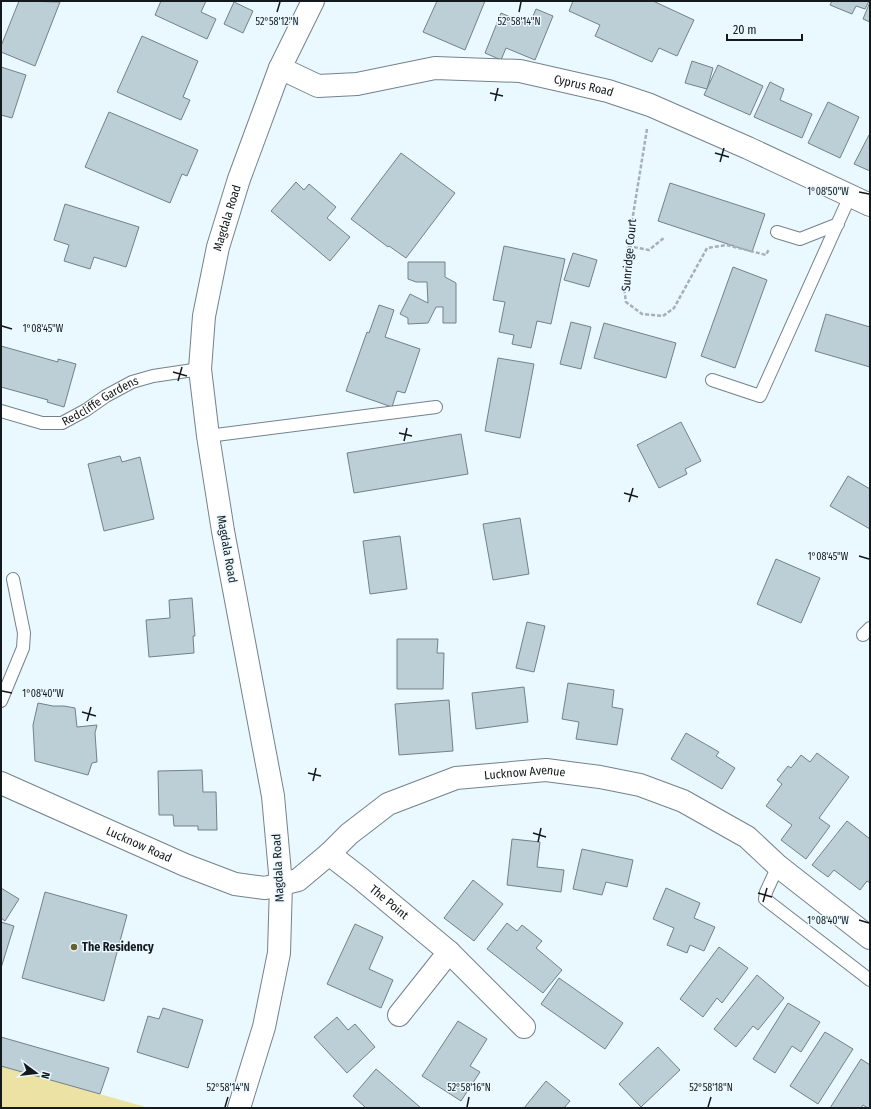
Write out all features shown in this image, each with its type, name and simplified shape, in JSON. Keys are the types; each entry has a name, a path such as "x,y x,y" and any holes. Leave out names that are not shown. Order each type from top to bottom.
{"street":[{"name":"Magdala Road","path":"239,1108 264,1027 279,953 281,884 273,796 223,530 208,436 200,369 204,316 218,247 239,179 280,68 313,1"},
{"name":"Cyprus Road","path":"280,68 318,86 357,84 435,68 520,71 608,91 650,105 748,148 870,205"},
{"name":"Lucknow Avenue","path":"281,884 298,880 350,834 388,804 456,778 546,770 600,777 640,785 683,801 747,837 778,866 870,938"},
{"name":"Lucknow Road","path":"1,782 185,866 235,884 265,888 281,884"},
{"name":"The Point","path":"329,854 449,952 524,1027"},
{"path":"399,1015 449,952"}],"lane":[{"path":"712,380 760,396 850,196"},
{"path":"777,232 800,238 838,224"},
{"name":"Redcliffe Gardens","path":"1,411 42,424 62,423 132,382 153,376 200,369"},
{"path":"208,436 436,407"},
{"path":"1,701 23,648 24,633 13,579"},
{"path":"778,866 766,892 765,899 870,980"}],"path":[{"name":"Sunridge Court","path":"650,105 628,246 624,288 626,302 642,314 663,316 674,308 707,248 727,245 766,255 777,232"},
{"path":"628,246 649,250 665,237"}],"shaded area":[{"path":"1,1066 149,1108 1,1108"}],"building":[{"path":"19,1 60,2 35,66 1,52 1,46"},
{"path":"161,1 206,1 201,12 216,19 207,39 155,15"},
{"path":"437,1 485,1 465,50 423,32"},
{"path":"573,1 653,1 694,20 677,56 659,48 652,62 595,36 600,25 569,11"},
{"path":"832,1 869,1 865,9 856,6 852,14 830,5"},
{"path":"234,2 253,11 243,33 224,24"},
{"path":"870,2 870,22 863,19"},
{"path":"536,9 553,16 535,60 506,48 501,60 485,53 501,13 529,25"},
{"path":"142,36 198,61 183,97 190,100 181,120 117,92"},
{"path":"692,61 713,68 707,89 685,83"},
{"path":"718,65 763,86 750,115 704,95"},
{"path":"1,67 26,75 12,118 1,115"},
{"path":"770,82 784,89 780,100 812,114 802,138 754,117"},
{"path":"828,102 859,117 840,158 808,143"},
{"path":"109,112 198,150 187,176 182,174 170,203 85,167"},
{"path":"869,135 870,136 870,171 854,164"},
{"path":"401,153 455,193 406,258 389,246 388,247 351,219"},
{"path":"296,182 304,190 309,184 336,207 327,218 350,237 330,261 271,211"},
{"path":"670,183 765,214 752,252 658,221"},
{"path":"65,204 139,227 126,267 94,257 90,269 64,261 69,245 54,240"},
{"path":"504,246 565,259 551,324 537,321 531,348 512,344 514,335 499,332 505,302 493,300"},
{"path":"573,253 597,260 589,287 564,280"},
{"path":"408,262 445,262 445,277 456,283 456,323 443,323 443,307 436,307 428,323 408,324 408,318 400,314 410,294 428,303 427,282 416,282 408,279"},
{"path":"733,267 767,280 735,368 701,356"},
{"path":"379,305 394,310 385,337 420,349 405,393 397,391 392,407 346,391 367,332 369,333"},
{"path":"826,314 870,327 870,367 815,351"},
{"path":"571,322 591,327 581,369 560,364"},
{"path":"604,323 676,343 666,378 594,358"},
{"path":"1,346 58,362 58,359 76,364 64,407 47,402 48,400 1,387"},
{"path":"498,358 534,364 520,438 485,431"},
{"path":"681,422 701,461 685,469 687,474 659,488 637,445"},
{"path":"461,434 468,474 354,493 347,453"},
{"path":"120,456 122,462 140,457 154,519 104,531 88,464"},
{"path":"848,476 870,489 870,529 830,506"},
{"path":"520,518 529,574 493,580 483,524"},
{"path":"400,536 407,589 370,594 363,541"},
{"path":"776,559 820,578 801,623 757,604"},
{"path":"192,598 195,636 193,636 194,653 149,657 146,620 170,618 169,600"},
{"path":"527,622 545,626 534,672 516,668"},
{"path":"397,639 438,639 437,653 444,653 443,689 397,689"},
{"path":"568,683 614,690 612,707 623,709 617,745 576,739 579,722 562,719"},
{"path":"524,687 528,722 476,729 472,693"},
{"path":"449,700 453,751 399,755 395,704"},
{"path":"38,703 75,708 77,727 97,725 95,733 97,762 92,763 88,775 35,761 33,725"},
{"path":"686,733 719,752 716,756 735,768 722,789 671,759"},
{"path":"817,753 849,777 819,818 830,826 806,859 781,840 792,825 766,806 782,784 777,780 788,766 791,768 801,755 810,762"},
{"path":"202,770 203,792 216,792 217,830 198,830 198,826 174,826 173,815 159,815 158,771"},
{"path":"847,821 870,839 870,883 867,881 860,890 834,870 828,877 812,865"},
{"path":"512,839 540,842 537,867 564,870 561,892 507,885"},
{"path":"582,849 633,860 627,887 606,882 602,895 573,889"},
{"path":"473,880 503,904 474,941 444,918"},
{"path":"1,888 19,899 5,921 1,918"},
{"path":"666,888 700,903 694,918 715,927 704,951 690,945 687,953 667,945 674,928 653,919"},
{"name":"The Residency","path":"45,892 127,915 104,1001 22,978"},
{"path":"1,922 14,926 1,968"},
{"path":"507,923 517,931 522,925 542,941 536,948 562,970 543,993 487,949"},
{"path":"355,924 383,937 369,969 393,980 381,1008 327,984"},
{"path":"719,947 748,968 722,1003 717,998 703,1017 680,999"},
{"path":"757,975 784,998 758,1030 753,1026 736,1047 714,1029"},
{"path":"559,978 623,1023 605,1049 541,1004"},
{"path":"788,1003 820,1022 801,1052 792,1046 775,1073 753,1059"},
{"path":"163,1008 203,1020 188,1068 137,1052 148,1016 159,1019"},
{"path":"337,1017 348,1030 355,1024 375,1047 347,1073 314,1037"},
{"path":"458,1021 487,1039 470,1066 480,1072 461,1101 422,1076"},
{"path":"825,1032 853,1049 818,1104 790,1086"},
{"path":"1,1037 109,1068 100,1094 1,1066"},
{"path":"658,1047 680,1070 641,1107 619,1084"},
{"path":"861,1059 870,1065 870,1108 863,1105 861,1108 830,1108"},
{"path":"376,1069 421,1108 366,1108 353,1096"},
{"path":"546,1081 570,1101 564,1108 524,1108"}],"place":[{"name":"The Residency","path":"74,947"}]}
